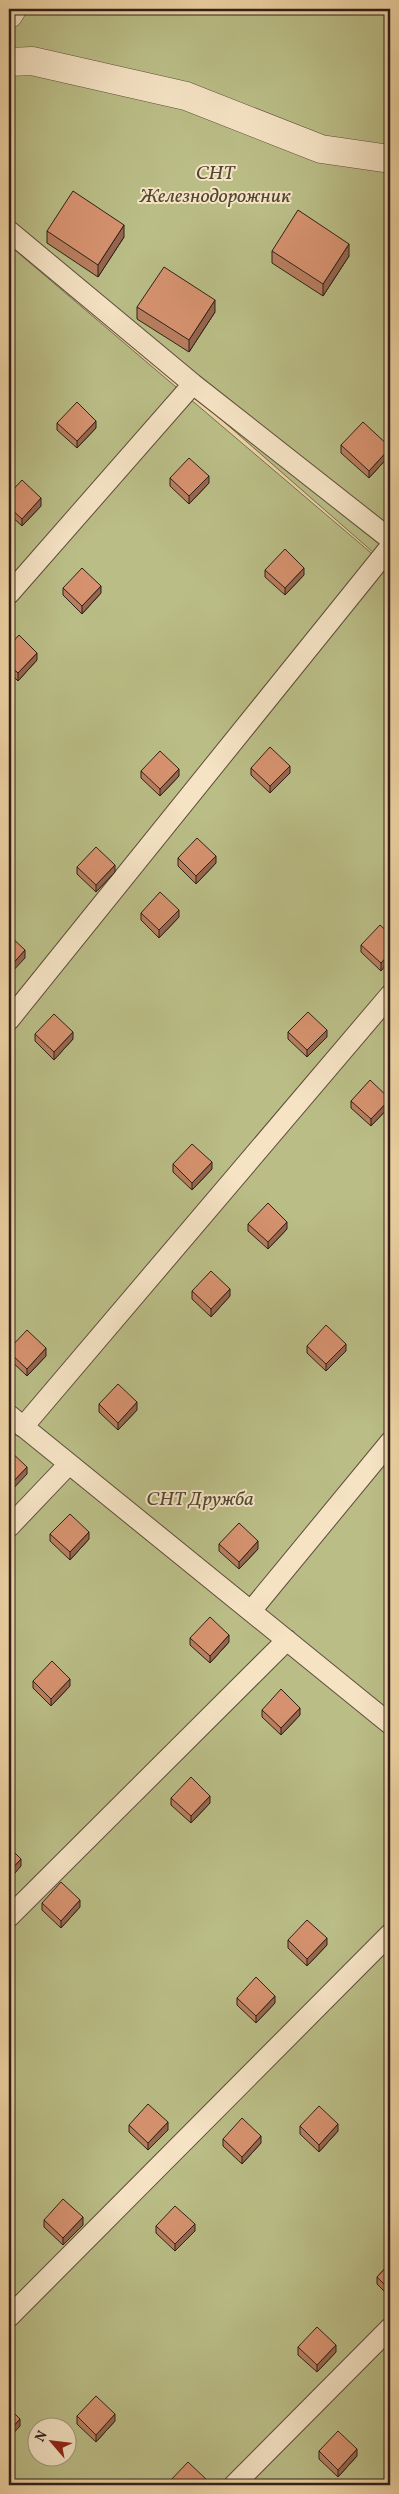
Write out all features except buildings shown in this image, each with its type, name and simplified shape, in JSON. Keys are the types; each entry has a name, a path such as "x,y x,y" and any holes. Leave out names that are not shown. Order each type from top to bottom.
{"street":[{"path":"9,14 12,9"},
{"path":"9,62 32,61 186,96 321,149 390,159"}],"lane":[{"path":"9,231 193,384 390,539"},
{"path":"9,594 193,384"},
{"path":"9,1020 390,547"},
{"path":"390,994 16,1421 390,1724"},
{"path":"251,1611 390,1442"},
{"path":"9,1527 69,1464"},
{"path":"9,1917 286,1640"},
{"path":"9,2317 390,1934"},
{"path":"234,2485 390,2328"}],"green space":[{"name":"СНТ Железнодорожник","path":"22,9 390,9 390,567 9,234 9,30"},
{"name":"СНТ Дружба","path":"9,245 390,569 390,2485 9,2485"}]}
